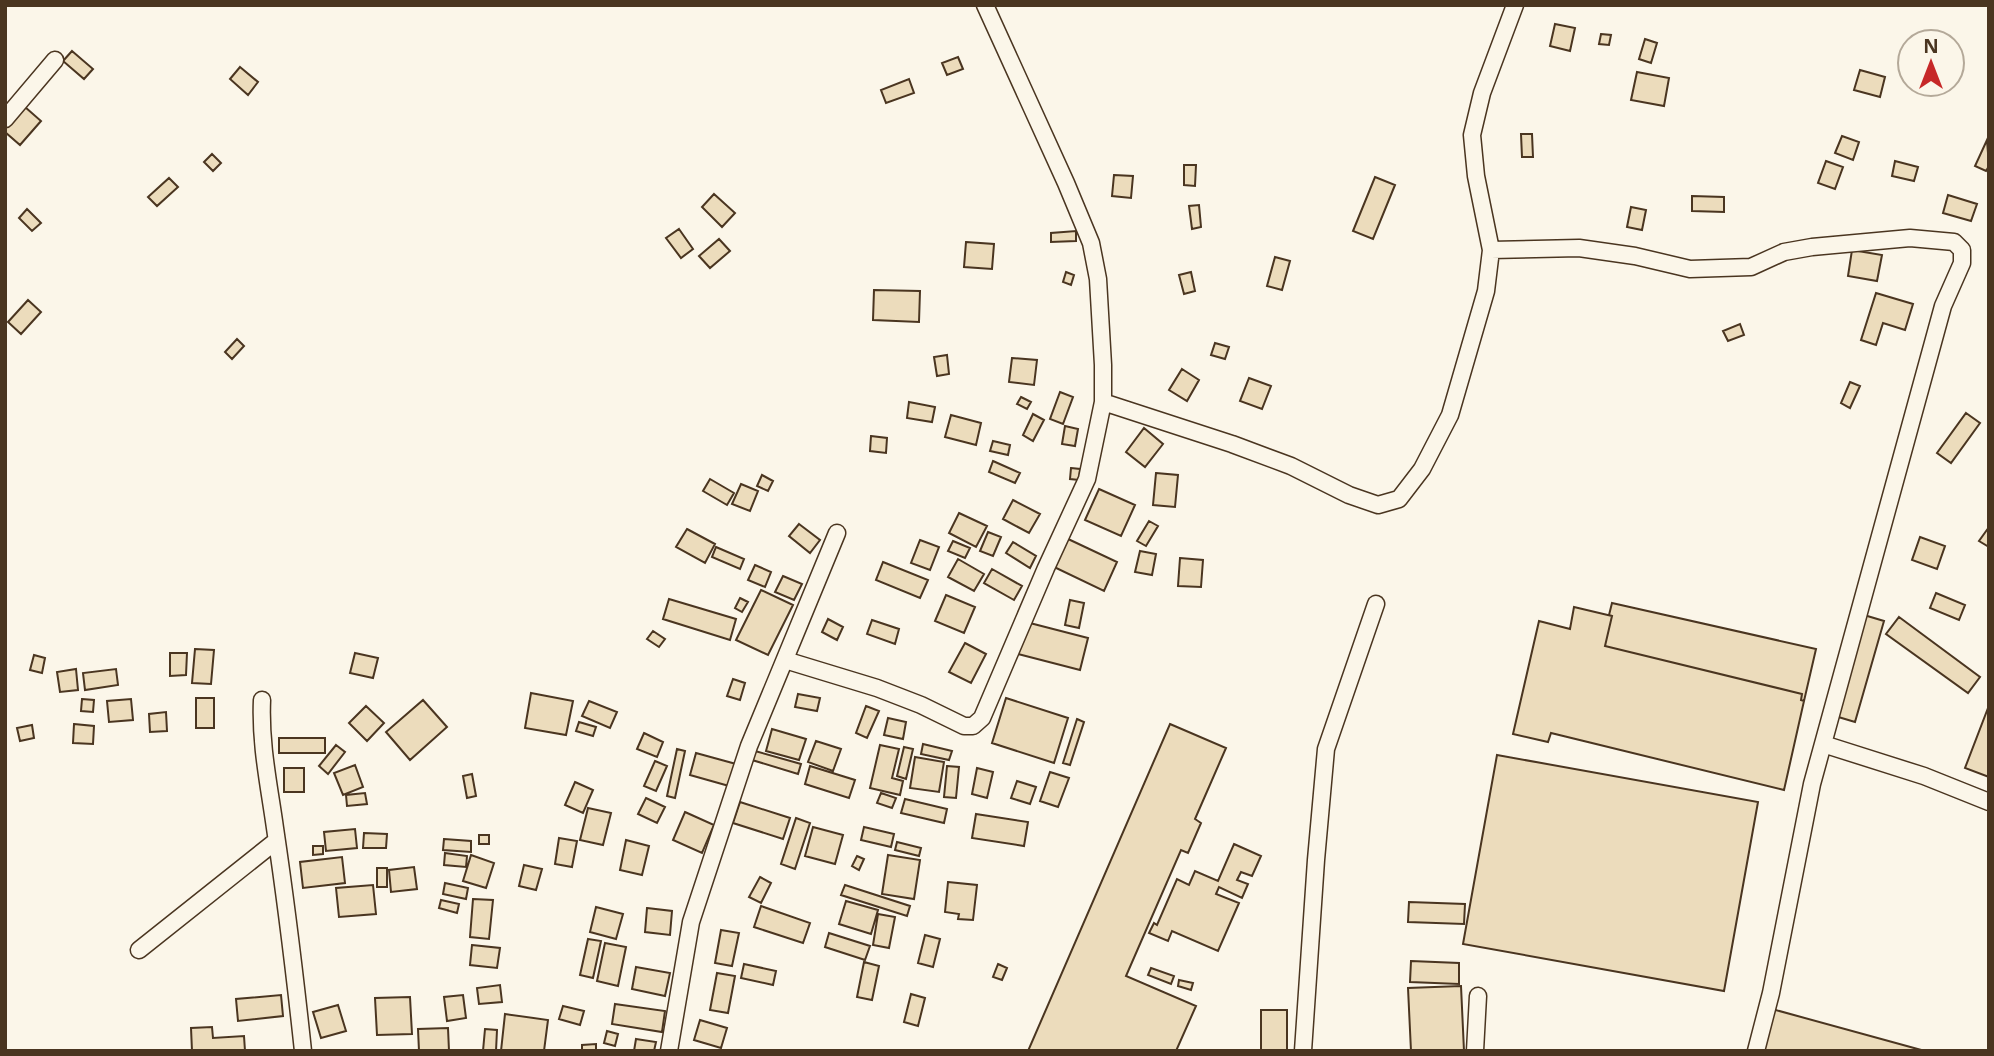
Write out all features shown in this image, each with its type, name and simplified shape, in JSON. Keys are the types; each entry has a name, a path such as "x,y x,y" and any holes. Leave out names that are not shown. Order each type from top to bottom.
{"street":[{"path":"785,660 888,692 964,726 973,726 982,719 1087,479 1103,402 1104,365 1098,279 1091,243 985,5"},
{"path":"1103,402 1232,443 1291,466 1368,502 1378,505 1399,499 1422,469 1450,415 1486,291 1491,250 1476,176 1472,135 1482,93 1516,5"},
{"path":"5,119 55,60"},
{"path":"1491,250 1579,248 1635,256 1690,269 1751,267 1784,252 1910,238 1954,242 1962,250 1962,263 1943,306 1811,784 1771,993 1756,1051"},
{"path":"669,1051 691,922 749,746 837,533"},
{"path":"1303,1051 1326,749 1376,604"},
{"path":"262,700 261,728 303,1051"},
{"path":"1823,744 1924,776 1989,802"},
{"path":"139,950 276,841"},
{"path":"1475,1051 1478,996"}],"building":[{"path":"1555,24 1575,28 1570,51 1550,46"},
{"path":"1601,34 1611,35 1609,45 1599,44"},
{"path":"1645,39 1657,43 1651,63 1639,59"},
{"path":"72,51 93,69 84,79 63,61"},
{"path":"958,57 963,69 947,75 942,63"},
{"path":"240,67 258,82 248,95 230,79"},
{"path":"1860,70 1885,77 1880,97 1854,90"},
{"path":"1637,72 1669,78 1664,106 1631,100"},
{"path":"909,79 914,93 886,103 881,90"},
{"path":"25,107 41,121 20,145 5,132 5,128"},
{"path":"1521,134 1532,134 1533,157 1522,157"},
{"path":"1842,136 1859,142 1853,160 1835,153"},
{"path":"1987,140 1989,166 1986,171 1975,166"},
{"path":"212,154 221,163 213,171 204,162"},
{"path":"1826,161 1843,167 1835,189 1818,183"},
{"path":"1895,161 1918,167 1914,181 1892,176"},
{"path":"1184,165 1196,165 1195,186 1184,185"},
{"path":"1114,175 1133,176 1131,198 1112,196"},
{"path":"1375,177 1395,185 1373,239 1353,231"},
{"path":"169,178 178,187 157,206 148,197"},
{"path":"714,194 735,213 722,227 702,207"},
{"path":"1948,195 1977,204 1971,221 1943,213"},
{"path":"1692,196 1724,197 1724,212 1692,211"},
{"path":"1199,205 1201,227 1192,229 1189,206"},
{"path":"1631,207 1646,210 1642,230 1627,227"},
{"path":"27,209 41,223 32,231 19,218"},
{"path":"679,229 693,249 681,258 666,238"},
{"path":"1076,231 1076,241 1051,242 1051,233"},
{"path":"719,239 730,251 710,268 699,256"},
{"path":"966,242 994,244 992,269 964,267"},
{"path":"1852,250 1882,255 1877,281 1848,276"},
{"path":"1275,257 1290,261 1282,290 1267,286"},
{"path":"1066,272 1074,275 1071,285 1063,282"},
{"path":"1191,272 1195,291 1184,294 1179,275"},
{"path":"874,290 920,291 919,322 873,320"},
{"path":"1876,293 1913,304 1905,330 1883,323 1876,345 1861,340"},
{"path":"28,300 41,312 21,334 8,322"},
{"path":"1740,324 1744,335 1728,341 1723,331"},
{"path":"237,339 244,346 232,359 225,352"},
{"path":"1215,343 1229,347 1225,359 1211,355"},
{"path":"947,355 949,374 937,376 934,357"},
{"path":"1012,358 1037,360 1034,385 1009,382"},
{"path":"1182,369 1199,380 1187,401 1169,390"},
{"path":"1249,378 1271,386 1262,409 1240,401"},
{"path":"1850,382 1860,386 1850,408 1841,403"},
{"path":"1060,392 1073,397 1063,424 1050,419"},
{"path":"1021,397 1031,402 1027,409 1017,404"},
{"path":"909,402 935,407 932,422 907,418"},
{"path":"1966,413 1980,423 1951,463 1937,453"},
{"path":"1033,414 1044,420 1033,441 1023,435"},
{"path":"951,415 981,423 976,445 945,437"},
{"path":"1065,426 1078,429 1075,446 1062,444"},
{"path":"1144,428 1163,444 1145,467 1126,452"},
{"path":"871,436 887,438 886,453 870,451"},
{"path":"993,441 1010,445 1008,455 990,451"},
{"path":"993,461 1020,473 1015,483 989,472"},
{"path":"1071,468 1080,469 1079,480 1070,479"},
{"path":"1156,473 1178,475 1175,507 1153,505"},
{"path":"762,475 773,481 768,491 757,486"},
{"path":"710,479 734,493 727,505 703,491"},
{"path":"741,484 758,491 750,511 732,504"},
{"path":"1099,489 1135,505 1121,536 1085,520"},
{"path":"1013,500 1040,514 1029,533 1003,519"},
{"path":"959,513 987,526 976,547 949,533"},
{"path":"1149,521 1158,526 1146,546 1137,541"},
{"path":"799,524 820,540 810,553 789,536"},
{"path":"1989,527 1989,547 1979,541"},
{"path":"687,529 715,544 705,563 676,547"},
{"path":"988,532 1001,537 993,556 980,551"},
{"path":"1920,537 1945,546 1937,569 1912,560"},
{"path":"1066,538 1117,562 1104,591 1052,566"},
{"path":"920,540 939,547 930,570 911,563"},
{"path":"953,541 970,548 965,558 948,551"},
{"path":"1013,542 1036,556 1030,568 1006,553"},
{"path":"716,547 744,559 740,569 712,557"},
{"path":"1140,551 1156,554 1152,575 1135,572"},
{"path":"1180,558 1203,560 1201,587 1178,586"},
{"path":"958,559 984,574 974,591 948,577"},
{"path":"883,562 928,580 920,598 876,580"},
{"path":"755,565 771,572 765,587 748,580"},
{"path":"992,569 1022,586 1014,600 984,583"},
{"path":"783,576 802,584 794,600 775,592"},
{"path":"761,590 793,605 768,655 736,640"},
{"path":"1936,593 1965,605 1959,620 1930,608"},
{"path":"946,595 975,607 964,633 935,621"},
{"path":"740,598 748,602 742,612 735,608"},
{"path":"669,599 736,619 730,640 663,619"},
{"path":"1070,600 1084,603 1079,628 1065,625"},
{"path":"1612,603 1816,649 1804,701 1801,700 1802,694 1605,646"},
{"path":"1574,607 1612,616 1605,646 1802,694 1801,700 1804,701 1784,790 1551,733 1548,742 1513,734 1539,621 1570,629"},
{"path":"1864,615 1884,621 1855,722 1835,716"},
{"path":"1899,617 1980,677 1968,693 1886,634"},
{"path":"828,619 843,627 837,640 822,632"},
{"path":"872,620 899,629 895,644 867,634"},
{"path":"1026,622 1088,638 1080,670 1018,654"},
{"path":"653,631 665,639 659,647 647,639"},
{"path":"965,643 986,654 971,683 949,672"},
{"path":"195,649 214,650 211,684 192,683"},
{"path":"170,653 187,653 186,675 170,676"},
{"path":"355,653 378,658 373,678 350,673"},
{"path":"34,655 45,658 42,673 30,670"},
{"path":"76,669 78,690 60,692 57,672"},
{"path":"116,669 118,685 85,690 83,673"},
{"path":"733,679 745,683 740,700 727,696"},
{"path":"531,693 573,701 566,735 525,728"},
{"path":"798,694 820,698 817,711 795,707"},
{"path":"196,698 214,698 214,728 196,728"},
{"path":"1006,698 1068,718 1054,763 992,743"},
{"path":"82,699 94,700 93,712 81,711"},
{"path":"131,699 133,720 109,722 107,701"},
{"path":"423,700 447,727 410,760 386,732"},
{"path":"589,701 617,712 610,728 582,716"},
{"path":"366,706 384,723 367,741 349,723"},
{"path":"866,706 879,711 867,738 856,733"},
{"path":"1989,709 1989,777 1965,768"},
{"path":"166,712 167,731 150,732 149,714"},
{"path":"888,718 906,722 903,739 884,735"},
{"path":"1077,719 1084,722 1070,765 1063,763"},
{"path":"579,722 596,727 593,736 576,731"},
{"path":"74,724 94,726 93,744 73,743"},
{"path":"1170,724 1226,748 1195,819 1201,823 1188,853 1181,850 1126,976 1196,1006 1176,1051 1028,1051"},
{"path":"32,725 34,738 20,741 17,728"},
{"path":"772,729 806,739 799,760 766,751"},
{"path":"644,733 663,742 657,757 637,749"},
{"path":"279,738 325,738 325,753 279,753"},
{"path":"816,741 841,749 833,771 808,762"},
{"path":"923,744 952,751 949,760 921,754"},
{"path":"336,745 345,752 328,774 319,766"},
{"path":"880,745 899,749 892,778 903,781 900,795 870,788"},
{"path":"904,747 913,749 906,779 897,776"},
{"path":"677,749 685,751 675,798 667,796"},
{"path":"755,751 801,764 798,774 752,760"},
{"path":"696,753 736,764 729,786 690,775"},
{"path":"1497,755 1758,802 1724,991 1463,944"},
{"path":"915,757 944,762 939,792 910,788"},
{"path":"655,761 667,766 656,791 644,786"},
{"path":"355,765 363,787 343,795 334,773"},
{"path":"810,766 855,780 849,798 805,784"},
{"path":"947,766 959,767 956,798 944,797"},
{"path":"284,768 304,768 304,792 284,792"},
{"path":"977,768 993,772 987,798 972,794"},
{"path":"1050,772 1069,778 1058,807 1040,801"},
{"path":"472,774 476,796 467,798 463,776"},
{"path":"1017,781 1036,787 1030,804 1011,798"},
{"path":"575,782 593,790 583,813 565,805"},
{"path":"365,793 367,804 347,806 346,795"},
{"path":"881,793 896,798 892,808 877,803"},
{"path":"646,798 665,807 657,823 638,814"},
{"path":"905,799 947,809 944,823 901,813"},
{"path":"740,802 790,818 783,839 733,823"},
{"path":"588,808 611,813 603,845 580,840"},
{"path":"685,812 714,825 702,853 673,840"},
{"path":"976,814 1028,822 1024,846 972,838"},
{"path":"796,818 810,823 795,869 781,864"},
{"path":"813,827 843,835 835,864 805,856"},
{"path":"864,827 894,834 891,847 861,840"},
{"path":"355,829 357,848 326,851 324,832"},
{"path":"364,833 387,834 386,848 363,848"},
{"path":"479,835 489,835 489,844 479,844"},
{"path":"559,838 577,841 572,867 555,864"},
{"path":"444,839 471,841 471,852 443,850"},
{"path":"626,840 649,846 642,875 620,870"},
{"path":"897,842 921,848 919,856 895,850"},
{"path":"1234,844 1261,856 1252,876 1241,872 1237,880 1248,884 1242,898 1219,887 1216,894 1239,903 1218,951 1172,931 1168,941 1149,933 1154,923 1157,925 1177,879 1189,885 1195,871 1218,881"},
{"path":"313,846 323,846 323,854 313,855"},
{"path":"445,853 467,856 466,867 444,865"},
{"path":"471,855 494,863 486,888 463,881"},
{"path":"888,855 920,860 914,899 882,894"},
{"path":"857,856 864,859 859,870 852,866"},
{"path":"342,857 345,883 303,888 300,862"},
{"path":"524,865 542,869 536,890 519,886"},
{"path":"414,867 417,889 391,892 389,870"},
{"path":"377,868 387,868 387,887 377,887"},
{"path":"760,877 771,883 761,903 749,897"},
{"path":"948,882 977,885 973,920 958,919 959,914 945,912"},
{"path":"445,883 468,888 466,899 443,894"},
{"path":"373,885 376,914 339,917 336,888"},
{"path":"845,885 910,906 907,916 841,895"},
{"path":"473,899 493,900 489,939 470,937"},
{"path":"441,900 459,904 457,913 439,908"},
{"path":"846,901 878,910 871,934 839,924"},
{"path":"1409,902 1465,904 1464,924 1408,922"},
{"path":"761,906 810,923 803,943 754,927"},
{"path":"596,907 623,914 616,939 590,932"},
{"path":"647,908 672,911 670,935 645,932"},
{"path":"878,914 895,917 889,948 873,945"},
{"path":"721,930 739,933 732,966 715,963"},
{"path":"829,933 870,946 865,960 825,947"},
{"path":"925,935 940,939 933,967 918,963"},
{"path":"588,939 601,941 593,978 580,975"},
{"path":"605,943 626,947 618,986 597,981"},
{"path":"472,945 500,948 497,968 470,965"},
{"path":"1411,961 1459,963 1459,984 1410,982"},
{"path":"864,962 879,966 872,1000 857,997"},
{"path":"744,964 776,971 773,985 741,978"},
{"path":"998,964 1007,968 1002,980 993,977"},
{"path":"636,967 670,973 665,996 632,989"},
{"path":"1151,968 1174,976 1171,984 1148,975"},
{"path":"717,973 735,976 728,1013 710,1010"},
{"path":"1179,980 1193,983 1191,990 1178,986"},
{"path":"500,985 502,1002 479,1004 477,988"},
{"path":"1461,986 1464,1051 1411,1051 1408,988"},
{"path":"911,994 925,998 918,1026 904,1022"},
{"path":"281,995 283,1016 238,1021 236,999"},
{"path":"463,995 466,1018 447,1021 444,997"},
{"path":"410,997 412,1034 377,1035 375,998"},
{"path":"615,1004 665,1011 662,1032 612,1024"},
{"path":"338,1005 346,1031 321,1038 313,1012"},
{"path":"563,1006 584,1011 580,1025 559,1019"},
{"path":"1772,1009 1925,1051 1761,1051"},
{"path":"1261,1010 1287,1010 1287,1051 1261,1051"},
{"path":"505,1014 548,1020 544,1051 501,1051"},
{"path":"700,1020 727,1028 721,1048 694,1040"},
{"path":"212,1027 213,1038 244,1036 245,1051 192,1051 191,1028"},
{"path":"448,1028 449,1051 419,1051 418,1029"},
{"path":"485,1029 497,1030 496,1051 483,1051"},
{"path":"607,1031 618,1034 615,1046 604,1043"},
{"path":"636,1039 656,1042 654,1051 634,1051"},
{"path":"596,1044 596,1051 582,1051 582,1045"}]}
